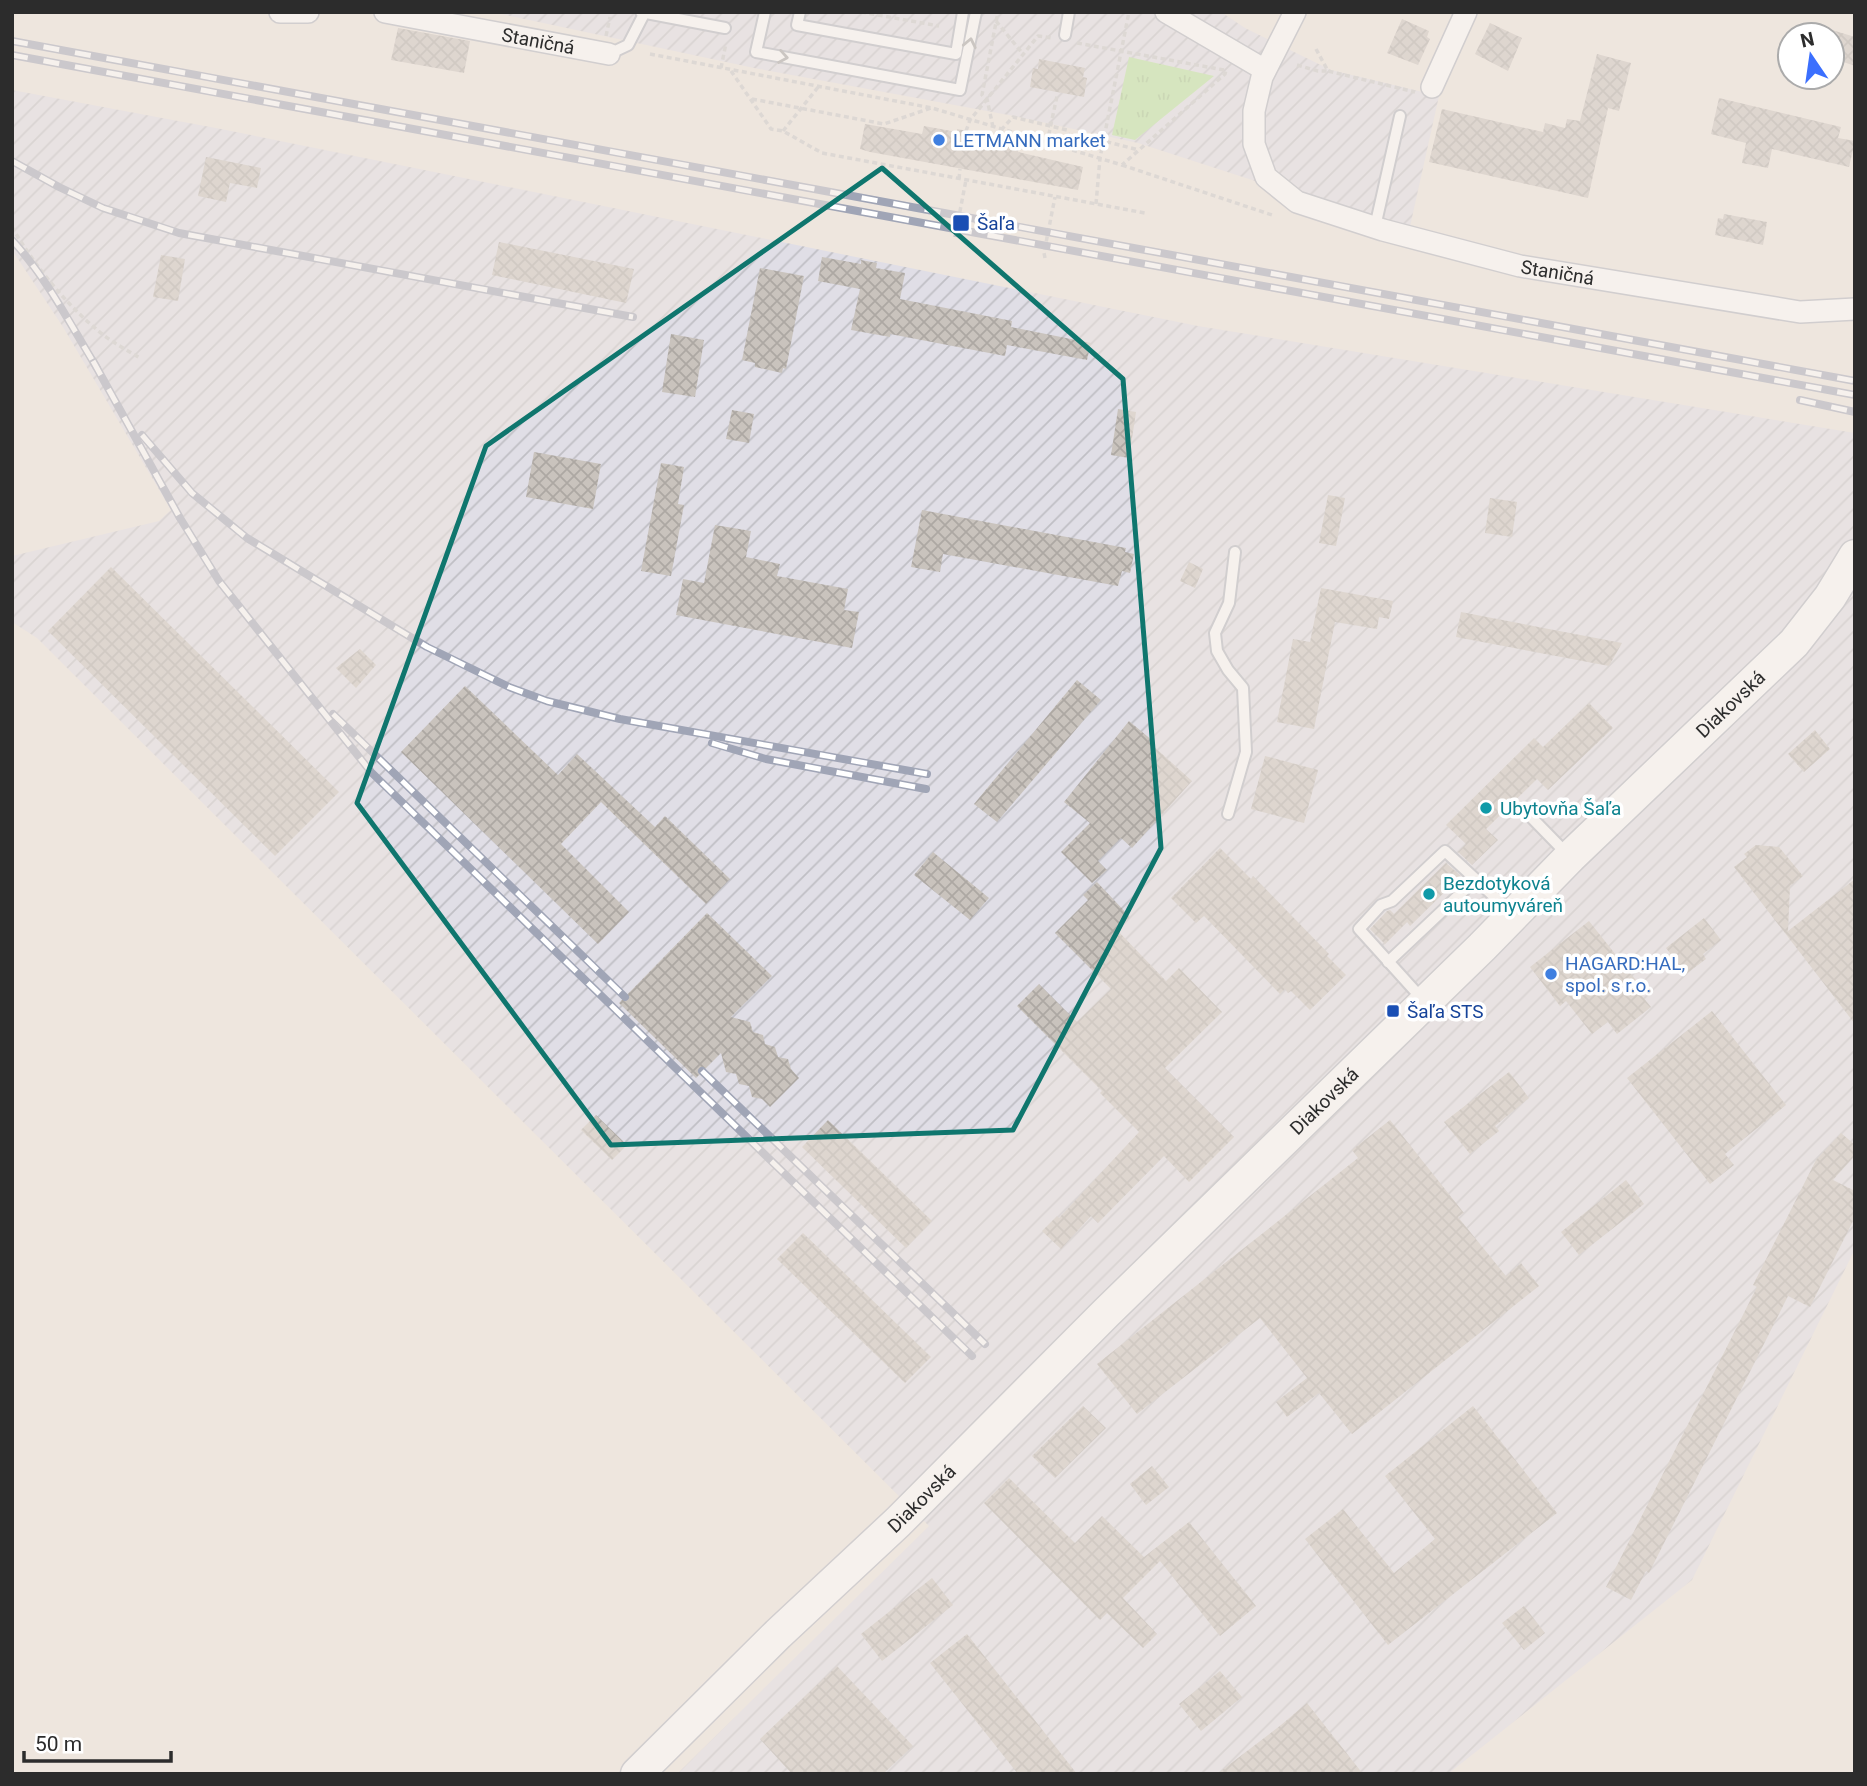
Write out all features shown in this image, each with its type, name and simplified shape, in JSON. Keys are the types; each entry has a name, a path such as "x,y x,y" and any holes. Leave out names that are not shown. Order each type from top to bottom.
{"street":[{"path":"280,12 308,12"},
{"name":"Staničná","path":"384,12 609,54"},
{"path":"1166,12 1265,70 1296,12"},
{"path":"1432,87 1466,12"},
{"name":"Staničná","path":"1265,70 1254,111 1254,144 1266,177 1297,202 1375,227 1520,266 1800,312 1855,309"},
{"name":"Diakovská","path":"637,1774 898,1522 1105,1313 1425,1003 1570,857 1794,643 1830,597 1855,556"}],"lane":[{"path":"609,54 628,45 643,12 727,31"},
{"path":"765,12 756,52 960,90 976,12"},
{"path":"800,12 797,25 956,54 963,12"},
{"path":"1067,39 1069,12"},
{"path":"1375,227 1400,116"},
{"path":"1228,814 1246,752 1243,688 1217,651 1215,633 1229,603 1235,552"},
{"path":"1532,818 1570,857"},
{"path":"1425,1003 1359,929 1381,905 1392,901 1445,851 1514,915"},
{"path":"1388,962 1475,880"}],"path":[{"path":"861,12 939,26"},
{"path":"993,127 987,99 982,95 998,12"},
{"path":"1096,204 1100,158 1129,12"},
{"path":"996,21 1023,54"},
{"path":"721,68 727,31"},
{"path":"966,131 970,120 1038,36 1067,39 1226,70"},
{"path":"1316,49 1328,71"},
{"path":"650,54 932,107 1000,130 1100,158 1275,216"},
{"path":"1122,165 1225,74 1227,61"},
{"path":"1297,65 1427,96 1432,87"},
{"path":"730,70 771,129 783,131 822,153 1145,214"},
{"path":"783,131 819,86"},
{"path":"1047,143 1057,96"},
{"path":"750,98 884,124 932,107"},
{"path":"1000,130 1013,117 1067,130 1071,142 1083,145 1091,135 1139,150"},
{"path":"959,179 960,169"},
{"path":"955,237 966,180"},
{"path":"1045,258 1055,197"},
{"path":"12,227 70,305 97,330 140,358"}],"highlighted area":[{"path":"882,168 1123,379 1161,848 1013,1130 611,1145 357,803 486,446"}],"shaded area":[{"path":"492,12 1221,12 1245,28 1331,70 1439,96 1409,231 1138,143 1014,116 754,68"},
{"path":"12,90 221,129 1198,326 1855,433 1855,1249 1692,1580 1448,1774 677,1774 929,1526 37,638 12,622 12,556 159,521 171,510 63,327 12,250"}],"green space":[{"path":"1129,57 1214,76 1135,140 1112,135"}],"building":[{"path":"1402,19 1429,31 1427,37 1430,39 1418,65 1387,53"},
{"path":"1490,23 1522,38 1508,71 1475,54"},
{"path":"398,28 470,41 464,73 391,60"},
{"path":"1846,34 1855,37 1855,66 1846,63"},
{"path":"1597,54 1631,63 1619,111 1608,108 1588,198 1429,162 1442,109 1543,132 1545,123 1565,128 1567,119 1580,121"},
{"path":"1039,59 1085,68 1083,77 1087,78 1084,97 1030,87 1033,68 1038,69"},
{"path":"1719,98 1841,127 1838,138 1855,141 1849,167 1772,149 1768,168 1742,163 1746,143 1711,134"},
{"path":"865,124 922,134 924,126 957,132 957,129 978,133 977,136 1020,144 1018,152 1083,167 1078,190 860,149"},
{"path":"206,157 261,168 257,188 230,183 226,202 198,196"},
{"path":"1724,214 1767,222 1763,245 1715,235 1718,218 1723,219"},
{"path":"499,242 634,269 626,303 492,275"},
{"path":"161,255 185,259 178,301 153,297"},
{"path":"822,257 861,264 861,260 877,263 876,268 905,273 900,299 1012,321 1011,327 1091,343 1087,360 1007,345 1005,356 890,334 890,337 851,330 860,289 818,281"},
{"path":"760,268 804,276 786,369 783,368 782,373 755,367 755,363 742,360"},
{"path":"671,334 704,340 695,397 662,392"},
{"path":"1118,409 1136,412 1129,458 1111,455"},
{"path":"732,410 754,414 749,443 726,439"},
{"path":"534,452 601,464 593,509 526,497"},
{"path":"661,463 684,467 678,504 684,505 671,576 641,571"},
{"path":"1328,495 1345,498 1336,546 1319,543"},
{"path":"1490,498 1517,502 1512,537 1485,533"},
{"path":"922,510 1126,548 1125,552 1134,554 1130,573 1122,571 1118,586 943,554 940,572 911,567"},
{"path":"715,525 751,531 746,557 780,564 777,576 848,589 844,610 859,612 852,648 676,615 683,579 704,583"},
{"path":"1189,562 1203,569 1195,588 1180,581"},
{"path":"111,567 339,792 275,856 48,631"},
{"path":"1321,588 1393,601 1389,619 1379,617 1377,629 1335,622 1314,729 1277,722 1293,639 1310,642"},
{"path":"1461,612 1622,643 1609,666 1456,637"},
{"path":"360,649 376,665 356,688 336,668"},
{"path":"1077,680 1101,700 997,822 974,804"},
{"path":"465,686 558,775 577,754 655,827 665,816 730,879 706,904 601,802 561,844 629,912 598,944 401,752"},
{"name":"Ubytovňa Šaľa","path":"1589,703 1613,728 1548,790 1537,779 1486,829 1498,840 1472,865 1458,852 1466,844 1446,825 1534,738 1543,747"},
{"path":"1129,721 1192,781 1132,848 1121,838 1098,861 1107,870 1092,883 1061,852 1090,823 1064,802"},
{"path":"1815,730 1830,749 1804,772 1788,754"},
{"path":"1265,756 1318,770 1304,823 1251,809"},
{"path":"1756,845 1779,847 1803,876 1790,886 1788,931 1855,879 1855,1024 1734,867 1747,857 1744,854"},
{"path":"1220,848 1251,879 1253,876 1346,975 1310,1010 1291,991 1288,993 1285,989 1280,994 1204,916 1196,923 1171,898"},
{"path":"933,852 989,898 970,920 914,875"},
{"name":"Bezdotyková autoumyváreň","path":"1446,863 1461,876 1410,926 1407,922 1385,944 1370,929 1387,911 1390,910 1394,914"},
{"path":"1097,882 1130,917 1117,930 1166,981 1179,968 1222,1012 1165,1068 1234,1137 1189,1182 1164,1156 1098,1223 1091,1216 1061,1249 1042,1231 1057,1216 1059,1218 1139,1132 1017,1006 1039,984 1077,1022 1111,989 1055,933 1088,900 1083,895"},
{"path":"707,913 772,976 731,1017 750,1022 753,1032 763,1035 765,1044 775,1047 778,1057 788,1059 791,1069 799,1078 770,1107 762,1099 752,1097 749,1086 739,1084 736,1074 726,1072 721,1053 696,1078 619,1003"},
{"path":"1704,918 1721,940 1703,954 1706,959 1686,974 1666,948"},
{"path":"1589,921 1646,993 1642,996 1651,1007 1617,1034 1608,1022 1592,1034 1566,1001 1560,1006 1530,967"},
{"path":"1712,1011 1786,1105 1725,1154 1734,1165 1710,1184 1627,1078"},
{"path":"1509,1072 1529,1098 1495,1126 1499,1131 1470,1154 1444,1122"},
{"path":"596,1115 627,1145 612,1160 581,1130"},
{"path":"828,1120 932,1221 906,1248 802,1147"},
{"path":"1390,1120 1464,1213 1458,1217 1506,1276 1521,1263 1539,1286 1352,1434 1319,1393 1287,1417 1276,1402 1307,1378 1260,1318 1137,1414 1097,1364 1358,1158 1352,1150"},
{"path":"1841,1133 1855,1145 1855,1155 1833,1180 1855,1191 1855,1217 1810,1307 1788,1296 1649,1573 1646,1571 1631,1600 1606,1587 1757,1287 1753,1285 1816,1160"},
{"path":"1626,1180 1644,1204 1579,1255 1561,1232"},
{"path":"803,1233 931,1357 905,1383 777,1259"},
{"path":"1083,1406 1106,1428 1055,1478 1032,1456"},
{"path":"1473,1406 1557,1513 1388,1645 1305,1539 1343,1509 1394,1573 1435,1539 1385,1476"},
{"path":"1152,1466 1169,1487 1146,1505 1130,1484"},
{"path":"1009,1478 1075,1543 1102,1516 1144,1557 1189,1522 1256,1606 1220,1636 1160,1561 1123,1598 1157,1634 1143,1648 1107,1613 1100,1620 984,1503"},
{"path":"932,1578 953,1605 882,1661 861,1634"},
{"path":"1524,1606 1545,1633 1524,1650 1502,1623"},
{"path":"967,1634 1077,1774 1018,1774 930,1663"},
{"path":"837,1666 913,1746 883,1774 792,1774 760,1739"},
{"path":"1220,1671 1242,1697 1201,1731 1179,1704"},
{"path":"1307,1703 1363,1774 1217,1774 1281,1725"}],"railway":[{"path":"12,41 1855,381"},
{"path":"12,55 1855,395"},
{"path":"12,161 103,208 179,233 633,317"},
{"path":"12,240 47,286 97,368"},
{"path":"93,361 180,518 219,581 371,772 972,1356"},
{"path":"1800,400 1855,412"},
{"path":"142,435 192,493 247,538 427,647 509,687 547,701 620,719 927,774"},
{"path":"333,714 625,997"},
{"path":"712,743 766,759 926,789"},
{"path":"702,1071 985,1344"}],"place":[{"name":"LETMANN market","path":"939,140"},
{"name":"Šaľa","path":"961,223"},
{"name":"Ubytovňa Šaľa","path":"1486,808"},
{"name":"Bezdotyková autoumyváreň","path":"1429,894"},
{"name":"HAGARD:HAL, spol. s r.o.","path":"1551,974"},
{"name":"Šaľa STS","path":"1393,1011"}]}
